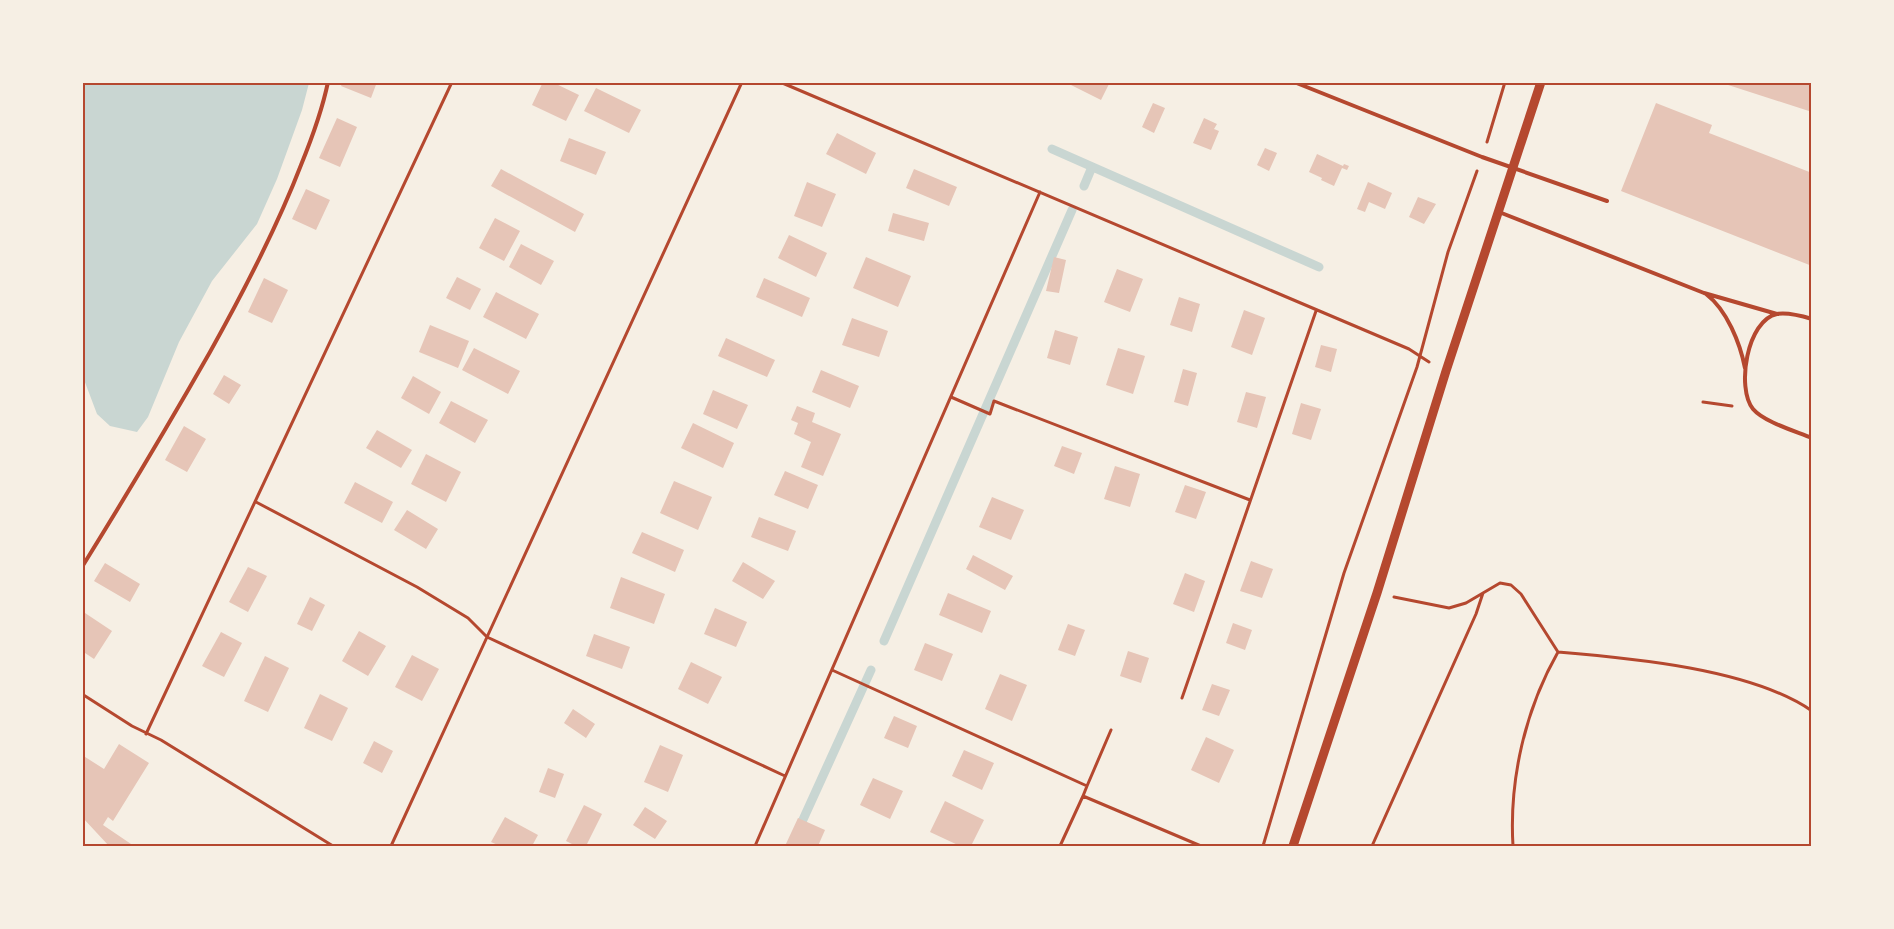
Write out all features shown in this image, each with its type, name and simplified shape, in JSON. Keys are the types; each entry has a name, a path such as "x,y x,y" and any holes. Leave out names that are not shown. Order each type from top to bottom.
{"street":[{"path":"1293,846 1377,593 1446,371 1541,82"}],"lane":[{"path":"82,567 156,446 255,271 288,200 323,104 328,82"},
{"path":"1294,82 1482,157 1607,201"},
{"path":"1499,212 1704,293 1777,314 1812,319"},
{"path":"1704,293 1711,298 1725,317 1740,350 1746,376 1748,397 1753,409 1766,418 1812,438"},
{"path":"1746,376 1749,350 1756,330 1767,318 1777,314"}],"path":[{"path":"146,734 452,82"},
{"path":"391,846 742,82"},
{"path":"780,82 1409,350 1446,371"},
{"path":"1263,846 1344,573 1420,357 1448,252 1482,157 1505,82"},
{"path":"754,846 1040,192"},
{"path":"1182,698 1316,311"},
{"path":"951,397 990,414 994,401 1250,500"},
{"path":"1703,402 1753,409"},
{"path":"256,502 417,587 468,618 488,637 785,776"},
{"path":"1377,593 1448,608 1466,603 1500,583 1512,585 1521,594 1558,652"},
{"path":"1372,846 1476,614 1483,593"},
{"path":"1558,652 1614,656 1719,675 1763,687 1800,703 1812,711"},
{"path":"1513,846 1512,809 1515,780 1522,746 1545,675 1558,652"},
{"path":"832,670 1087,786"},
{"path":"82,694 146,734 161,740 333,846"},
{"path":"1060,846 1111,730"},
{"path":"1083,796 1201,846"}],"shaded area":[{"path":"83,82 309,83 302,110 277,179 257,224 212,281 179,342 148,417 137,432 110,426 97,414 83,377"}],"building":[{"path":"343,82 377,82 371,98 341,86"},
{"path":"543,82 552,82 579,95 566,121 532,105"},
{"path":"1065,82 1110,82 1101,100"},
{"path":"1812,82 1812,112 1722,83"},
{"path":"596,88 641,110 629,133 584,111"},
{"path":"1153,103 1165,108 1154,133 1142,127"},
{"path":"1656,103 1712,125 1709,133 1812,173 1812,266 1621,191"},
{"path":"337,118 357,127 340,167 319,158"},
{"path":"1204,118 1217,124 1214,129 1219,131 1211,150 1193,143"},
{"path":"837,133 876,153 866,174 826,154"},
{"path":"569,138 606,152 596,175 560,161"},
{"path":"1265,148 1277,153 1269,171 1257,165"},
{"path":"1317,154 1343,166 1344,164 1349,166 1347,170 1342,168 1334,186 1309,172"},
{"path":"501,169 584,214 575,232 491,186"},
{"path":"914,169 957,187 949,206 906,188"},
{"path":"807,182 836,194 822,227 794,216"},
{"path":"1368,182 1392,193 1385,209 1369,202 1365,212 1357,209"},
{"path":"306,189 330,200 316,230 292,219"},
{"path":"1418,197 1436,204 1424,224 1409,217"},
{"path":"893,213 929,223 924,241 888,231"},
{"path":"495,218 520,231 504,261 479,248"},
{"path":"789,235 827,253 816,277 778,258"},
{"path":"521,244 554,261 541,285 509,267"},
{"path":"866,257 911,276 898,307 853,288"},
{"path":"1054,257 1066,260 1059,293 1046,291"},
{"path":"1117,269 1143,279 1130,312 1104,302"},
{"path":"457,277 481,289 470,310 446,298"},
{"path":"264,278 288,290 272,323 248,312"},
{"path":"764,278 810,298 802,317 756,297"},
{"path":"496,292 539,314 526,339 483,317"},
{"path":"1179,297 1200,304 1192,332 1170,325"},
{"path":"1244,310 1265,318 1252,355 1231,347"},
{"path":"852,318 888,331 879,357 842,345"},
{"path":"430,325 469,341 458,368 419,352"},
{"path":"1055,330 1078,337 1070,365 1047,358"},
{"path":"726,338 775,360 767,377 718,356"},
{"path":"1321,345 1337,349 1331,372 1315,367"},
{"path":"474,348 520,371 508,394 462,370"},
{"path":"1118,348 1145,356 1133,394 1106,385"},
{"path":"1183,369 1197,373 1188,406 1174,402"},
{"path":"821,370 859,386 850,408 812,392"},
{"path":"224,375 241,385 229,404 213,394"},
{"path":"413,376 441,392 429,414 401,398"},
{"path":"713,390 748,405 737,429 703,414"},
{"path":"1246,392 1266,397 1257,428 1237,422"},
{"path":"451,401 488,420 475,443 439,423"},
{"path":"1301,403 1321,409 1311,440 1292,434"},
{"path":"797,406 815,413 812,422 841,434 823,476 801,467 811,442 794,434 798,423 791,420"},
{"path":"693,423 734,443 723,468 681,448"},
{"path":"184,426 206,439 187,472 165,460"},
{"path":"377,430 412,450 401,468 366,448"},
{"path":"1062,446 1082,453 1074,474 1054,466"},
{"path":"426,454 461,472 446,502 411,484"},
{"path":"1115,466 1140,474 1130,507 1104,499"},
{"path":"785,471 818,485 808,509 774,495"},
{"path":"674,481 712,497 698,530 660,513"},
{"path":"355,482 393,502 382,523 344,503"},
{"path":"1185,485 1206,492 1196,519 1175,512"},
{"path":"992,497 1024,510 1011,540 979,527"},
{"path":"407,510 438,529 426,549 394,530"},
{"path":"759,517 796,531 788,551 751,537"},
{"path":"642,532 684,550 675,572 632,553"},
{"path":"973,555 1013,576 1005,590 966,569"},
{"path":"1251,561 1273,569 1262,598 1240,591"},
{"path":"743,562 775,581 763,599 732,581"},
{"path":"105,563 140,584 130,602 94,581"},
{"path":"248,567 267,576 248,612 229,602"},
{"path":"1185,573 1205,581 1194,612 1173,604"},
{"path":"621,577 665,594 654,624 610,608"},
{"path":"948,593 991,611 982,633 939,615"},
{"path":"310,597 325,605 312,631 297,624"},
{"path":"715,608 747,622 736,647 704,634"},
{"path":"82,611 112,631 94,659 82,651"},
{"path":"1233,623 1252,630 1245,650 1226,643"},
{"path":"1068,624 1085,630 1075,656 1058,650"},
{"path":"359,631 386,646 368,676 342,661"},
{"path":"221,632 242,643 224,677 202,666"},
{"path":"594,634 630,647 622,669 586,656"},
{"path":"925,643 953,654 942,681 914,670"},
{"path":"1128,651 1149,658 1141,683 1120,676"},
{"path":"412,655 439,669 422,701 395,687"},
{"path":"265,656 289,668 268,712 244,701"},
{"path":"691,662 722,677 708,704 678,689"},
{"path":"1000,674 1027,685 1012,721 985,709"},
{"path":"1212,684 1230,690 1219,716 1202,710"},
{"path":"320,694 348,708 332,741 304,728"},
{"path":"573,709 595,724 586,738 564,723"},
{"path":"894,716 917,726 908,748 884,738"},
{"path":"1206,737 1234,750 1219,783 1191,770"},
{"path":"374,741 393,751 382,773 363,763"},
{"path":"119,744 149,763 113,821 108,817 103,825 134,846 109,846 82,817 82,755 104,769"},
{"path":"660,745 683,755 668,792 644,782"},
{"path":"964,750 994,763 982,790 952,776"},
{"path":"548,768 564,774 555,798 539,792"},
{"path":"873,778 903,791 890,819 860,805"},
{"path":"945,801 984,820 971,846 960,846 930,832"},
{"path":"584,805 602,814 586,846 576,846 566,841"},
{"path":"645,807 667,821 655,839 633,825"},
{"path":"505,817 538,835 532,846 500,846 491,842"},
{"path":"798,818 825,830 818,846 785,846"}],"waterway":[{"path":"1052,149 1319,267"},
{"path":"1084,186 1092,167"},
{"path":"884,641 1072,210"},
{"path":"791,846 871,670"}]}
